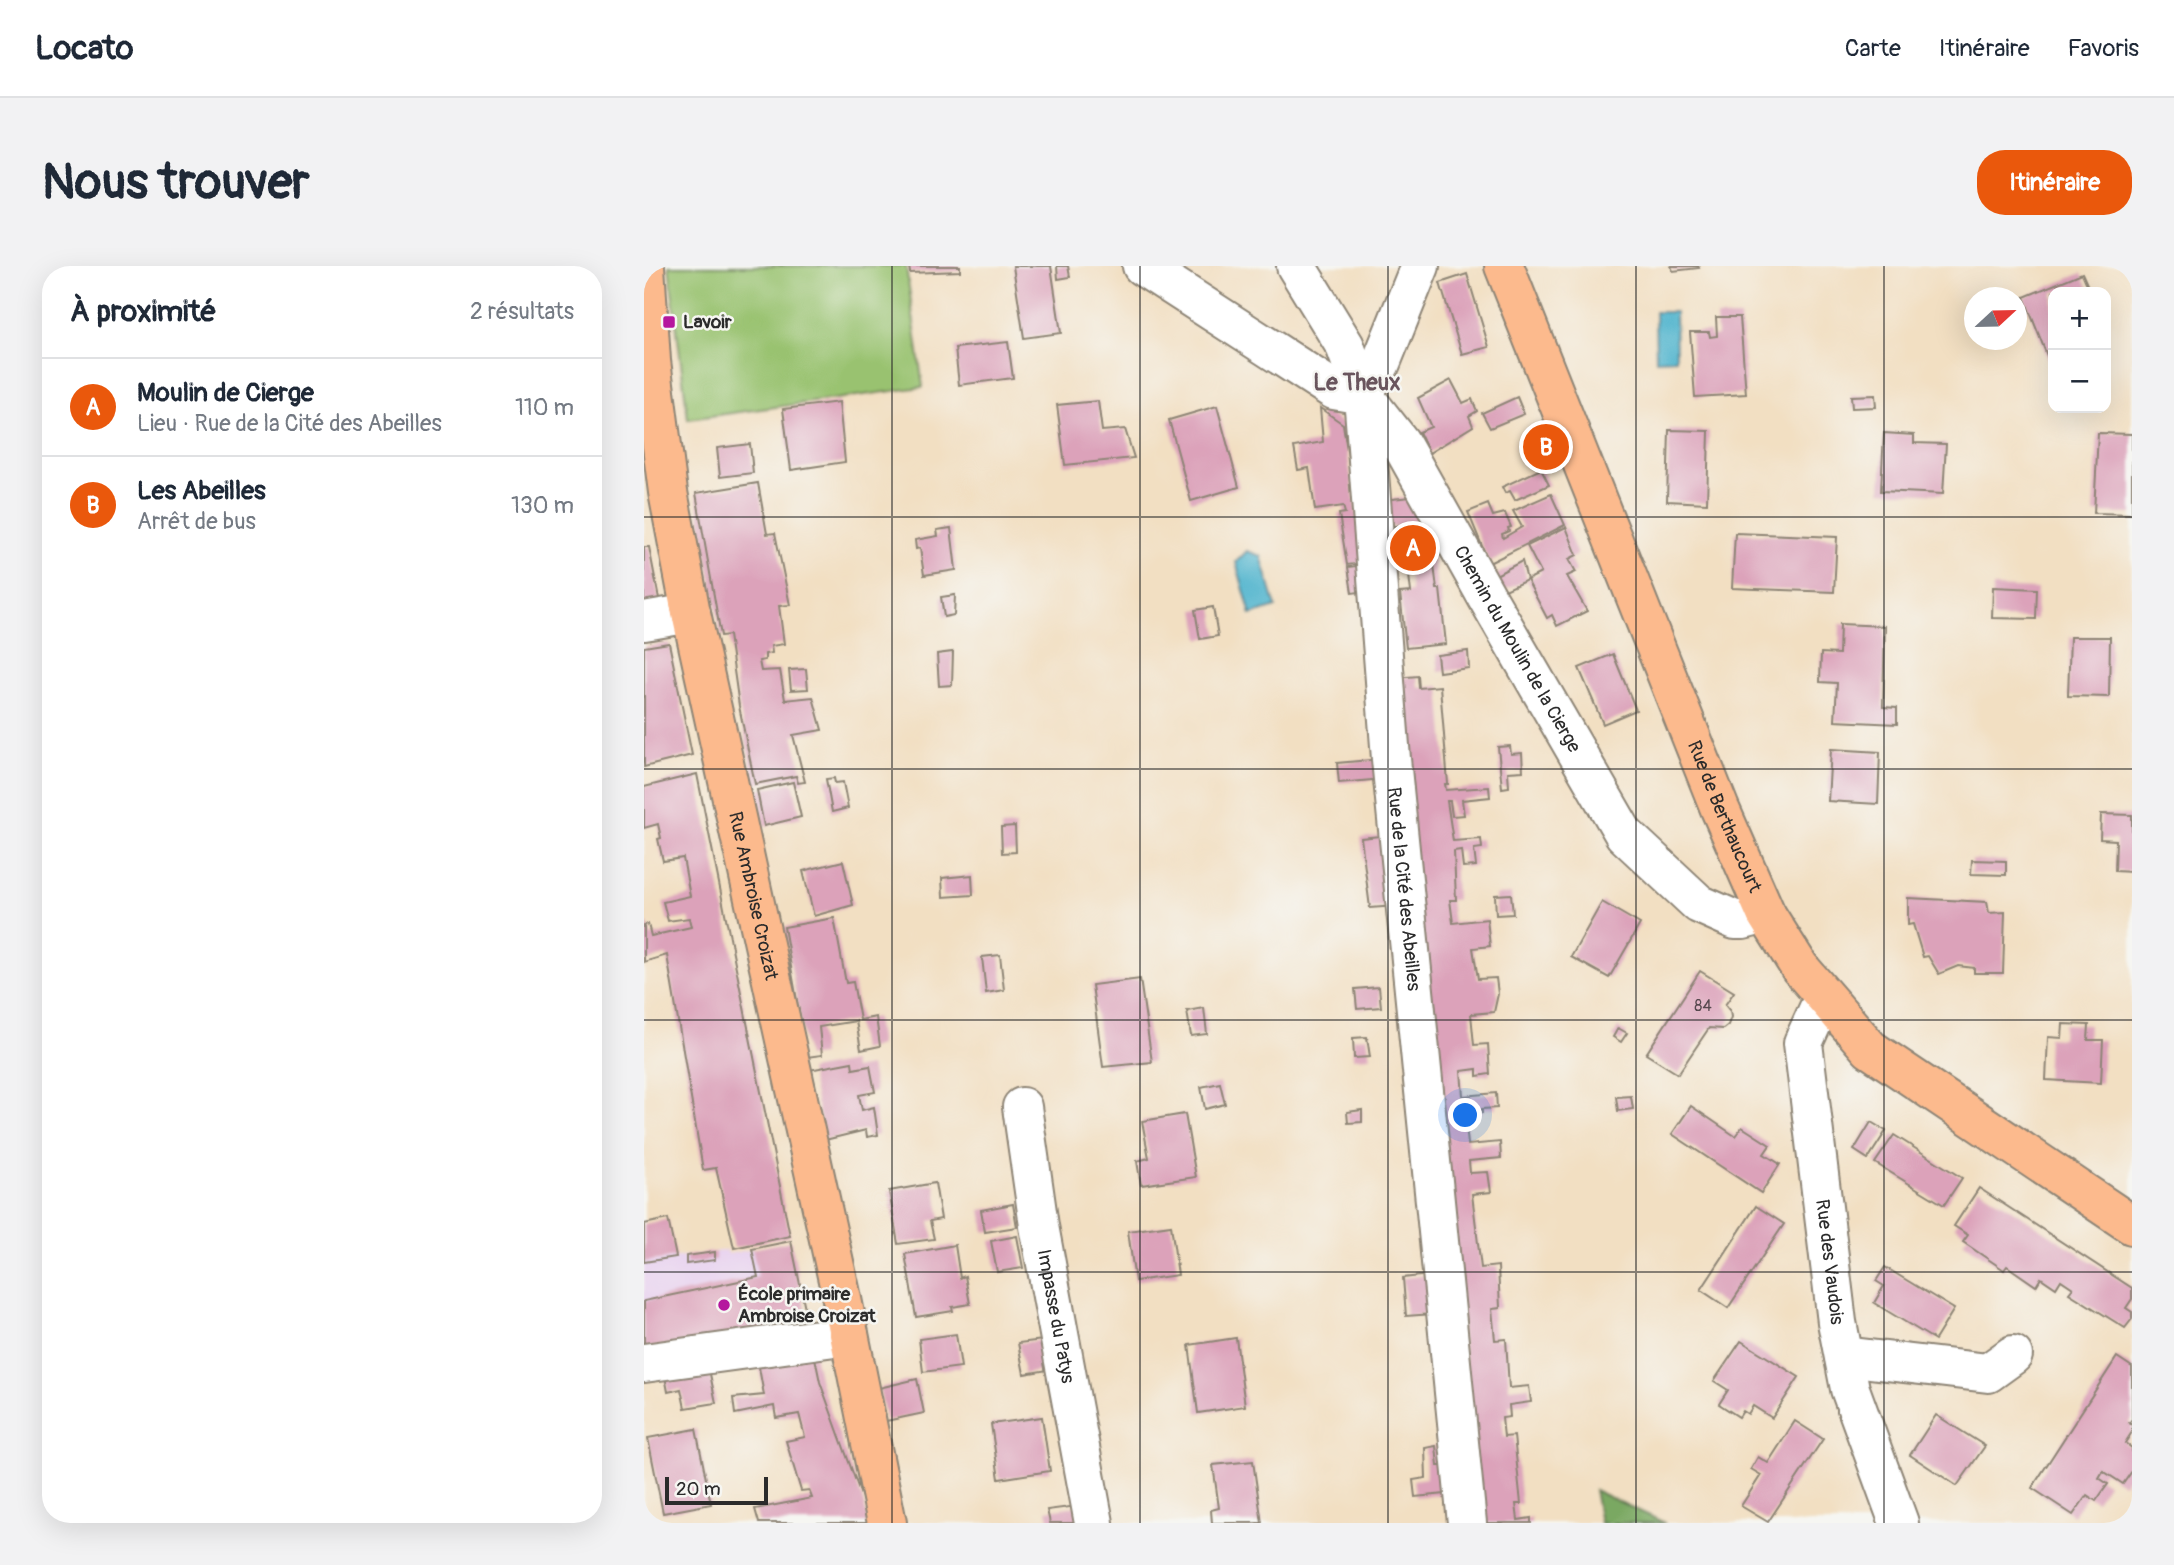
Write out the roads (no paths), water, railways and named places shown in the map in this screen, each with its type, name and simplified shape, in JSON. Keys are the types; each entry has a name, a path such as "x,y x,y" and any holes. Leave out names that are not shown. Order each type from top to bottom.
{"main road":[{"name":"Rue Ambroise Croizat","path":"645,266 652,361 656,494 691,613 849,1335 887,1523"},
{"name":"Rue de Berthaucourt","path":"1504,266 1715,796 1766,914 1800,968 1870,1049 2132,1225"}],"street":[{"path":"1142,266 1334,390 1363,395"},
{"path":"1296,266 1345,346 1363,395"},
{"path":"1363,395 1381,363 1420,266"},
{"name":"Chemin du Moulin de la Cierge","path":"1363,395 1401,442 1488,599 1625,834 1699,904 1735,920 1766,914"},
{"name":"Rue de la Cité des Abeilles","path":"1363,395 1391,759 1467,1523"},
{"path":"644,621 691,613"},
{"name":"Rue des Vaudois","path":"1824,997 1803,1043 1835,1308 1850,1389 1899,1523"},
{"name":"Impasse du Patys","path":"1022,1107 1039,1226 1094,1523"},
{"path":"644,1363 849,1335"},
{"path":"1844,1356 1987,1373 2013,1356"}],"water":[{"path":"1655,312 1675,312 1676,359 1656,360"},
{"path":"1247,551 1261,556 1276,607 1251,615 1236,562"}],"place":[{"name":"Lavoir","path":"669,322"},
{"name":"Les Abeilles","path":"1546,447"},
{"name":"Moulin de Cierge","path":"1413,548"},
{"name":"École primaire Ambroise Croizat","path":"724,1305"}],"district":[{"name":"Le Theux","path":"1357,382"}]}
